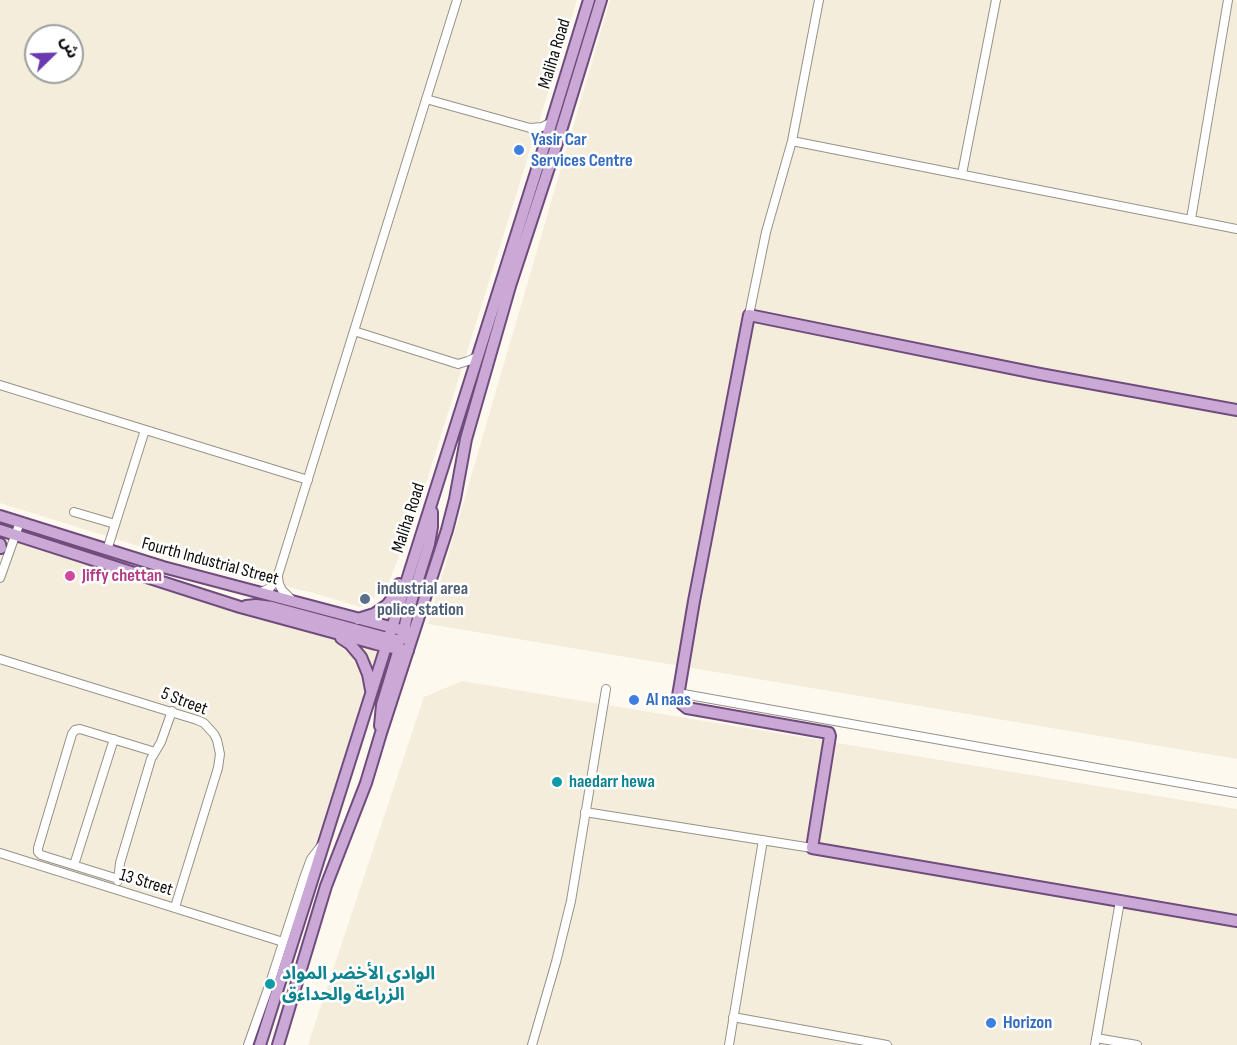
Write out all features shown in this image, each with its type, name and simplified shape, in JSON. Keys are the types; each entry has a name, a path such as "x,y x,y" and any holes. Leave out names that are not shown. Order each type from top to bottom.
{"main road":[{"name":"Maliha Road","path":"278,1045 326,886 360,803 389,712 413,561 589,0"},
{"name":"Maliha Road","path":"260,1045 371,695 400,640 451,517 466,439 510,286 601,0"},
{"path":"1237,410 1040,374 749,315 678,693 680,702 687,708 829,733 812,849 1237,921"},
{"path":"240,607 256,605 272,607 400,640 431,536 432,503"},
{"name":"Fourth Industrial Street","path":"0,516 163,567 357,619 400,640"},
{"name":"Fourth Industrial Street","path":"7,532 240,607 336,634 400,640"},
{"path":"357,619 374,614 387,605 394,596 405,569 413,561"},
{"path":"336,634 350,644 361,657 368,674 371,695"}],"street":[{"path":"261,592 270,588 278,575 457,0"},
{"path":"749,315 766,231 792,141 819,0"},
{"path":"962,174 996,0"},
{"path":"1191,219 1228,0"},
{"path":"426,99 530,128 542,127 552,122"},
{"path":"530,128 539,136 544,147"},
{"path":"792,141 1237,229"},
{"path":"354,332 458,364 477,357"},
{"path":"458,364 465,373 468,384"},
{"path":"0,385 308,480"},
{"path":"107,550 145,430"},
{"path":"74,512 115,524"},
{"path":"0,547 7,532 16,521"},
{"path":"0,578 7,532"},
{"path":"278,575 282,591 294,601"},
{"name":"5 Street","path":"1,659 172,711 204,723 209,728 217,740 220,754 218,768 175,908"},
{"path":"532,1045 571,901 606,689"},
{"path":"678,693 1237,793"},
{"path":"116,889 120,863 151,759 163,737 172,711"},
{"path":"118,879 41,855 38,850 75,730 80,729 155,752"},
{"path":"74,865 114,739"},
{"path":"585,812 812,849"},
{"path":"729,1045 763,840"},
{"path":"248,1045 306,871 324,843"},
{"name":"13 Street","path":"0,853 283,942"},
{"path":"1119,901 1096,1042 1137,1045"},
{"path":"733,1017 887,1045"}],"shaded area":[{"path":"0,0 577,0 417,512 386,589 360,607 183,560 0,503"},
{"path":"610,0 1237,0 1237,759 428,624"},
{"path":"0,530 382,648 247,1045 0,1045"},
{"path":"462,681 1237,809 1237,1045 308,1045 424,697"}],"place":[{"name":"Yasir Car Services Centre","path":"519,150"},
{"name":"Jiffy chettan","path":"70,576"},
{"name":"industrial area police station","path":"365,599"},
{"name":"Al naas","path":"634,700"},
{"name":"haedarr hewa","path":"557,782"},
{"name":"الوادى الأخضر المواد الزراعة والحداءق","path":"270,984"},
{"name":"Horizon","path":"991,1023"}]}
